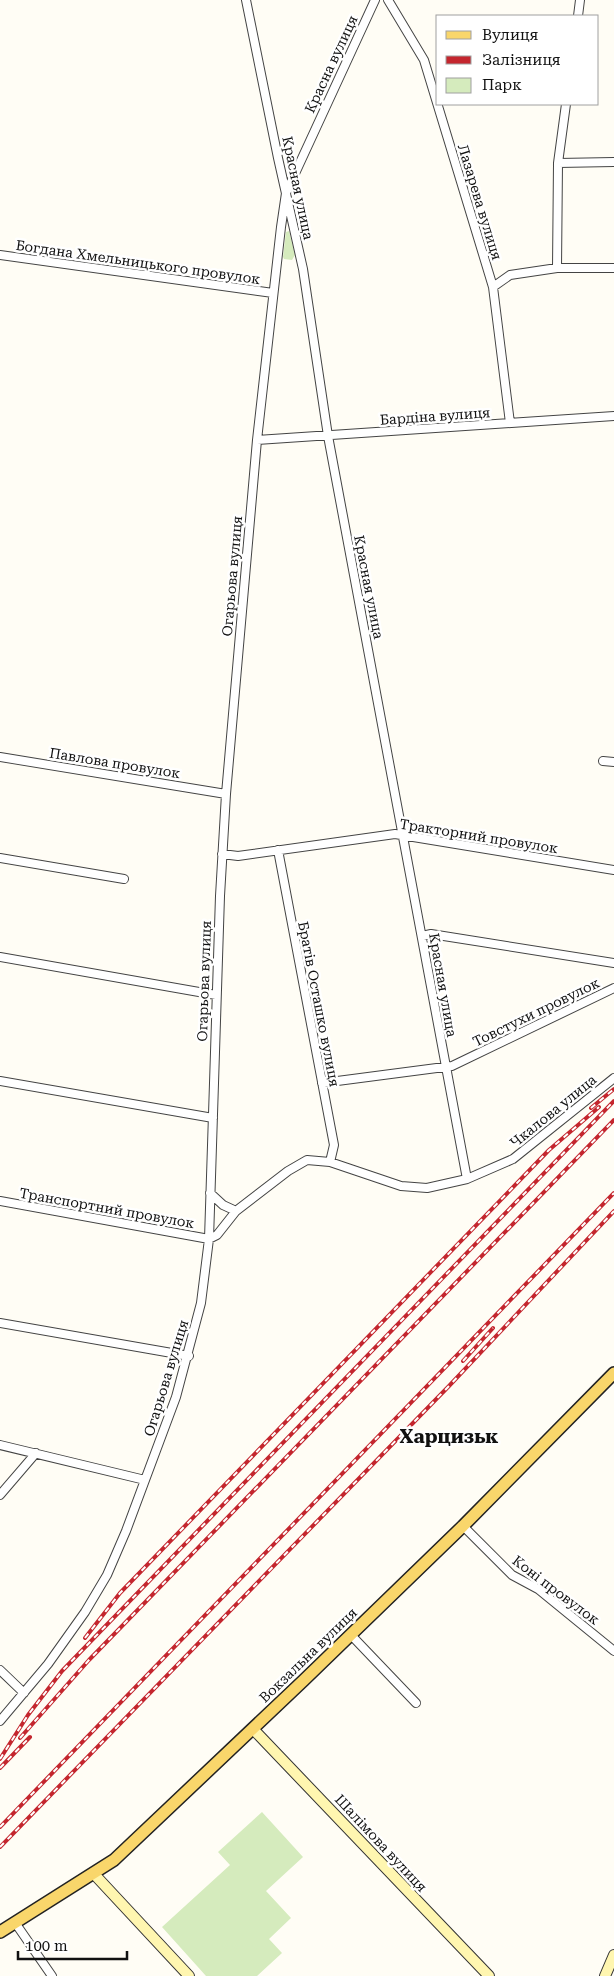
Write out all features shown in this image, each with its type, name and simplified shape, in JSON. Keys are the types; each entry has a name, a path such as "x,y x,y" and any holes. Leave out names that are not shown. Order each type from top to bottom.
{"main road":[{"name":"Вокзальна вулиця","path":"0,1932 16,1924 114,1860 463,1526 614,1373"},
{"name":"Шалімова вулиця","path":"253,1729 490,1976"},
{"path":"94,1874 189,1976"},
{"path":"605,1976 614,1955"}],"street":[{"name":"Красная улица","path":"246,0 303,269 328,436 467,1180"},
{"name":"Красна вулиця","path":"286,193 374,0"},
{"name":"Лазарева вулиця","path":"388,0 424,60 436,99"},
{"path":"578,15 580,0"},
{"name":"Лазарева вулиця","path":"438,105 493,287 510,423"},
{"path":"557,268 558,163 566,105"},
{"path":"558,163 614,162"},
{"name":"Огарьова вулиця","path":"0,1721 48,1664 85,1612 107,1575 176,1397 189,1356 202,1303 209,1239 216,995 226,794 257,440 286,193"},
{"name":"Богдана Хмельницького провулок","path":"0,255 273,293"},
{"path":"493,287 510,275 557,268 614,268"},
{"name":"Бардіна вулиця","path":"257,440 614,416"},
{"name":"Павлова провулок","path":"0,757 226,794"},
{"path":"603,760 614,762"},
{"name":"Тракторний провулок","path":"222,854 238,856 395,834 614,870"},
{"name":"Братів Осташко вулиця","path":"278,850 334,1145 330,1162"},
{"path":"0,858 124,879"},
{"path":"422,936 431,934 614,963"},
{"path":"0,957 216,995"},
{"name":"Товстухи провулок","path":"322,1083 452,1066 614,988"},
{"name":"Чкалова улица","path":"209,1239 217,1235 236,1211 288,1171 307,1160 330,1162 401,1186 427,1188 467,1180 513,1159 614,1078"},
{"path":"0,1081 213,1118"},
{"path":"210,1193 223,1205 236,1211"},
{"name":"Транспортний провулок","path":"0,1201 209,1239"},
{"path":"0,1323 189,1356"},
{"path":"0,1445 145,1480"},
{"path":"0,1495 36,1453"},
{"name":"Коні провулок","path":"463,1526 512,1576 538,1589 614,1650"},
{"path":"351,1635 416,1702"},
{"path":"0,1670 24,1693"},
{"path":"16,1924 52,1976"}],"green space":[{"path":"289,231 295,255 292,260 284,259 283,257 286,232"},
{"path":"262,1812 303,1857 266,1891 291,1918 269,1939 282,1953 257,1976 206,1976 162,1927 230,1865 218,1852"}],"railway":[{"path":"591,1108 614,1089"},
{"path":"0,1759 28,1715 62,1671 614,1101"},
{"path":"85,1638 120,1593 549,1150 599,1107"},
{"path":"20,1738 89,1660 614,1120"},
{"path":"0,1827 614,1193"},
{"path":"0,1847 449,1386 614,1211"},
{"path":"463,1361 493,1328"},
{"path":"0,1768 30,1737"}],"district":[{"name":"Харцизьк","path":"449,1436"}]}
